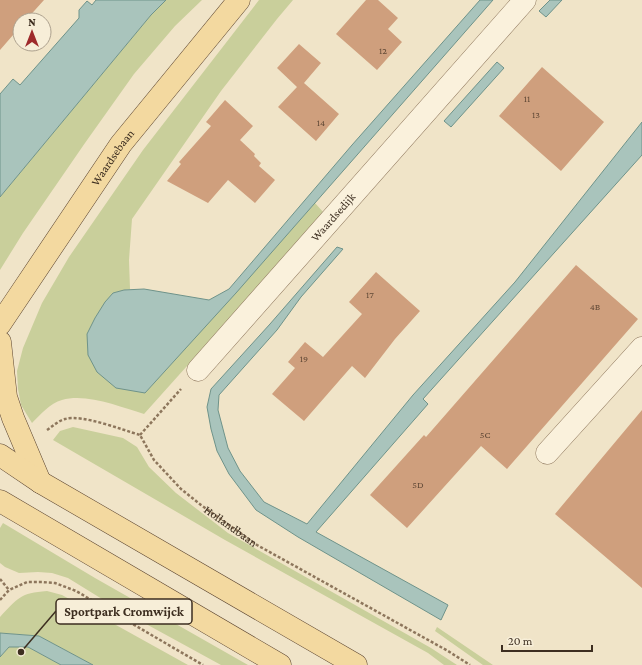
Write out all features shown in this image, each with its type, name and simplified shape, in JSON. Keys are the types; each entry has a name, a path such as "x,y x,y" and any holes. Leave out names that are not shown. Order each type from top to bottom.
{"main road":[{"name":"Waardsebaan","path":"0,324 121,144 239,0"},
{"path":"0,342 6,397 13,418 40,482"},
{"path":"0,455 40,482 356,665"},
{"path":"0,501 280,665"}],"street":[{"name":"Waardsedijk","path":"198,370 525,0"},
{"path":"547,453 642,348"}],"path":[{"path":"30,457 42,435 54,424 66,419 74,418 89,420 140,435 198,370"},
{"name":"Hollandbaan","path":"140,435 154,460 180,489 257,545 442,647 470,665"},
{"path":"0,579 10,590"},
{"path":"0,600 10,590 27,582 55,583 76,591 203,665"}],"green space":[{"path":"166,0 202,0 175,26 134,74 23,233 0,270 0,197 151,15"},
{"path":"259,0 293,0 221,91 132,219 129,260 130,289 113,293 95,318 145,393 315,203 324,213 144,414 103,402 82,398 72,398 53,404 32,423 21,405 17,371 23,348 42,303 69,257 143,150"},
{"path":"73,427 123,438 137,447 149,467 176,493 228,533 431,648 457,665 444,665 428,653 225,540 53,440 60,431"},
{"path":"3,523 95,578 248,665 221,665 115,607 68,578 52,573 19,573 5,567 0,563 0,528"},
{"path":"47,591 62,595 188,665 93,665 39,636 0,633 0,617 16,601 31,593"},
{"path":"437,627 493,665 483,665 435,631"},
{"path":"9,647 28,647 61,665 0,665 0,657"}],"water":[{"path":"96,0 166,0 151,15 0,197 0,94 13,79 20,85 49,52 52,52 52,49 79,18 79,10 87,1 92,5"},
{"path":"480,0 493,0 236,293 145,393 116,388 97,372 88,355 87,334 105,302 113,293 124,290 144,289 209,300 229,289 352,145"},
{"path":"550,0 562,0 546,17 539,11"},
{"path":"497,62 504,68 451,127 444,121"},
{"path":"642,122 642,155 423,399 428,404 316,532 448,605 441,620 298,537 256,510 229,474 217,451 207,407 211,389 337,247 343,249 301,297 277,330 219,395 218,410 228,448 240,471 264,502 307,524 413,395 515,282"},
{"path":"0,633 39,636 93,665 61,665 28,647 9,647 0,657"}],"building":[{"path":"0,0 44,0 33,12 12,12 12,36 0,50"},
{"path":"366,0 378,0 398,18 388,29 402,42 377,70 336,34"},
{"path":"299,44 321,63 304,83 339,114 316,141 278,107 297,87 277,68"},
{"path":"542,67 604,122 561,171 499,116"},
{"path":"225,100 253,126 240,140 255,154 254,156 261,163 259,166 275,180 255,203 228,180 208,203 167,181 181,164 179,162 211,126 206,122"},
{"path":"576,265 638,319 507,469 481,446 407,528 370,495 424,435 426,437"},
{"path":"376,272 420,311 395,339 365,378 352,366 304,421 272,394 295,368 288,362 305,342 323,357 362,314 349,302"},
{"path":"642,410 642,588 555,514"}],"place":[{"name":"Sportpark Cromwijck","path":"21,652"}]}
